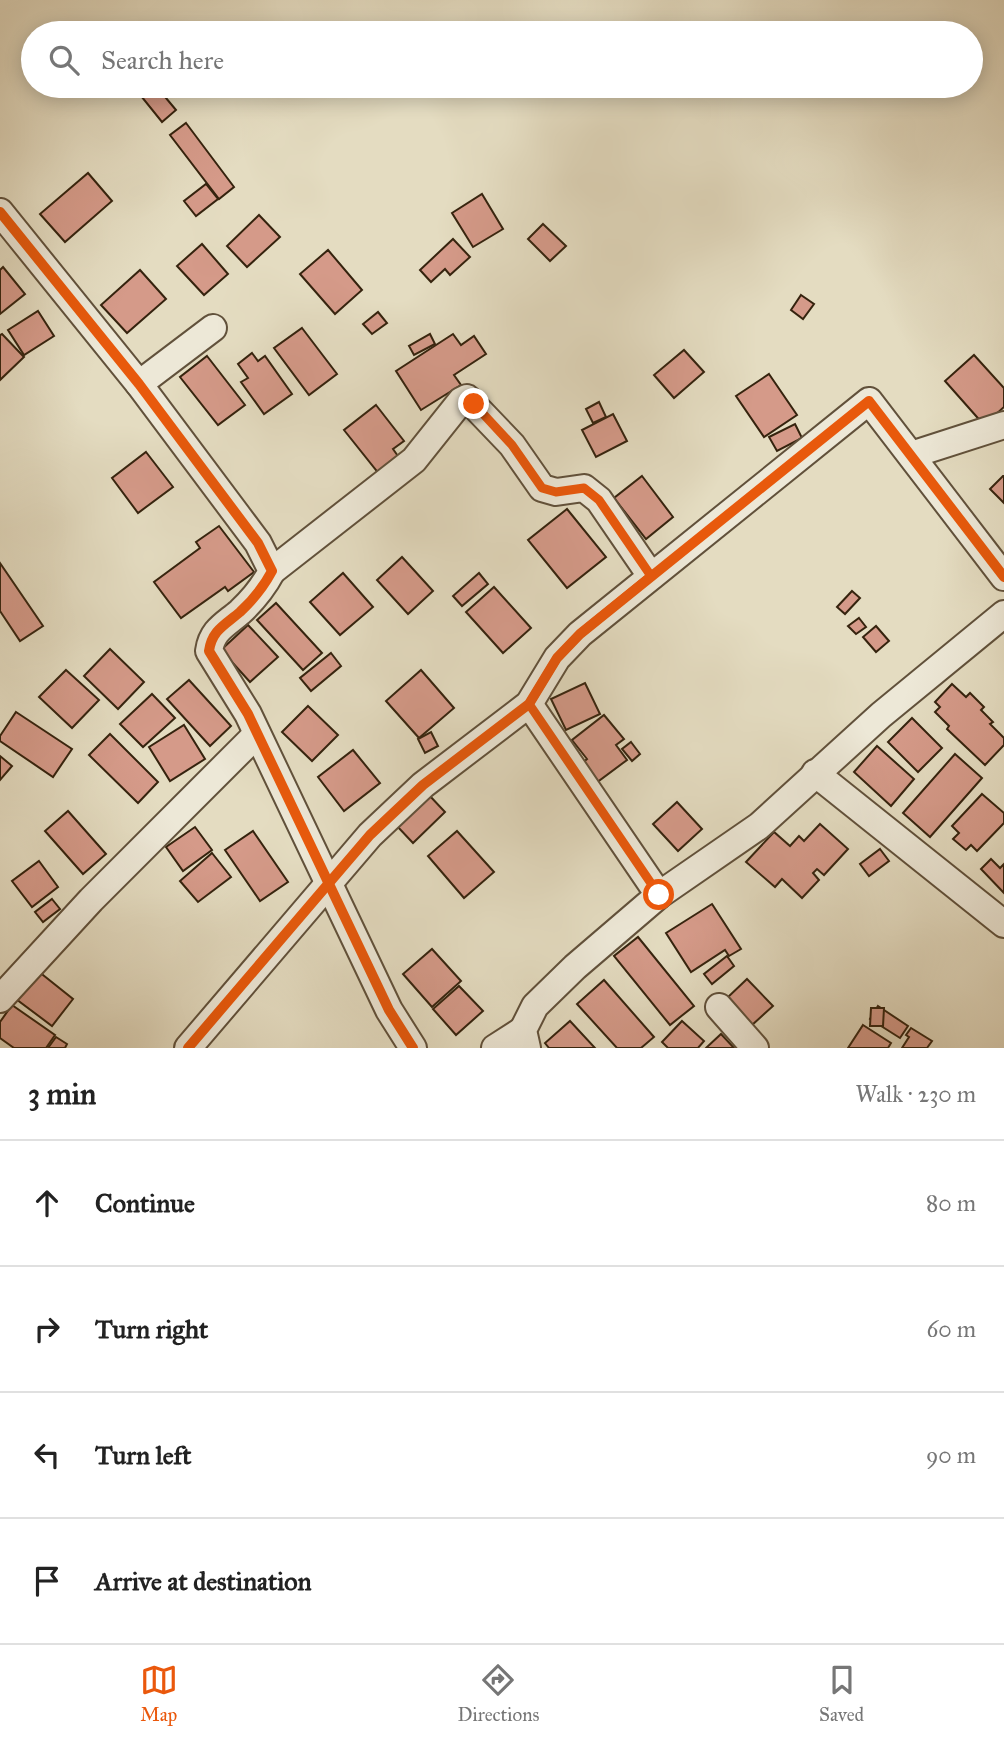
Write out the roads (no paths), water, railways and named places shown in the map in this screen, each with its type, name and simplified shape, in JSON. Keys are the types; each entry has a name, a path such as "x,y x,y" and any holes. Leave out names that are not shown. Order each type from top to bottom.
{"street":[{"path":"0,212 139,384 258,543 272,571"},
{"path":"139,384 213,328"},
{"path":"413,1048 389,1010 257,734 209,651 218,629 240,612 264,586 272,571 414,460 461,401 467,398 512,445 542,488 556,492 584,488 599,500 651,576"},
{"path":"188,1048 370,835 423,785 529,704 557,658 580,634 869,401 1004,577"},
{"path":"911,455 1004,425"},
{"path":"495,1048 525,1039 535,1006 575,967 659,895 760,826 815,773 1004,614"},
{"path":"529,704 659,895"},
{"path":"0,999 91,900 257,734"},
{"path":"815,773 1004,924"},
{"path":"719,1007 755,1048"}]}
